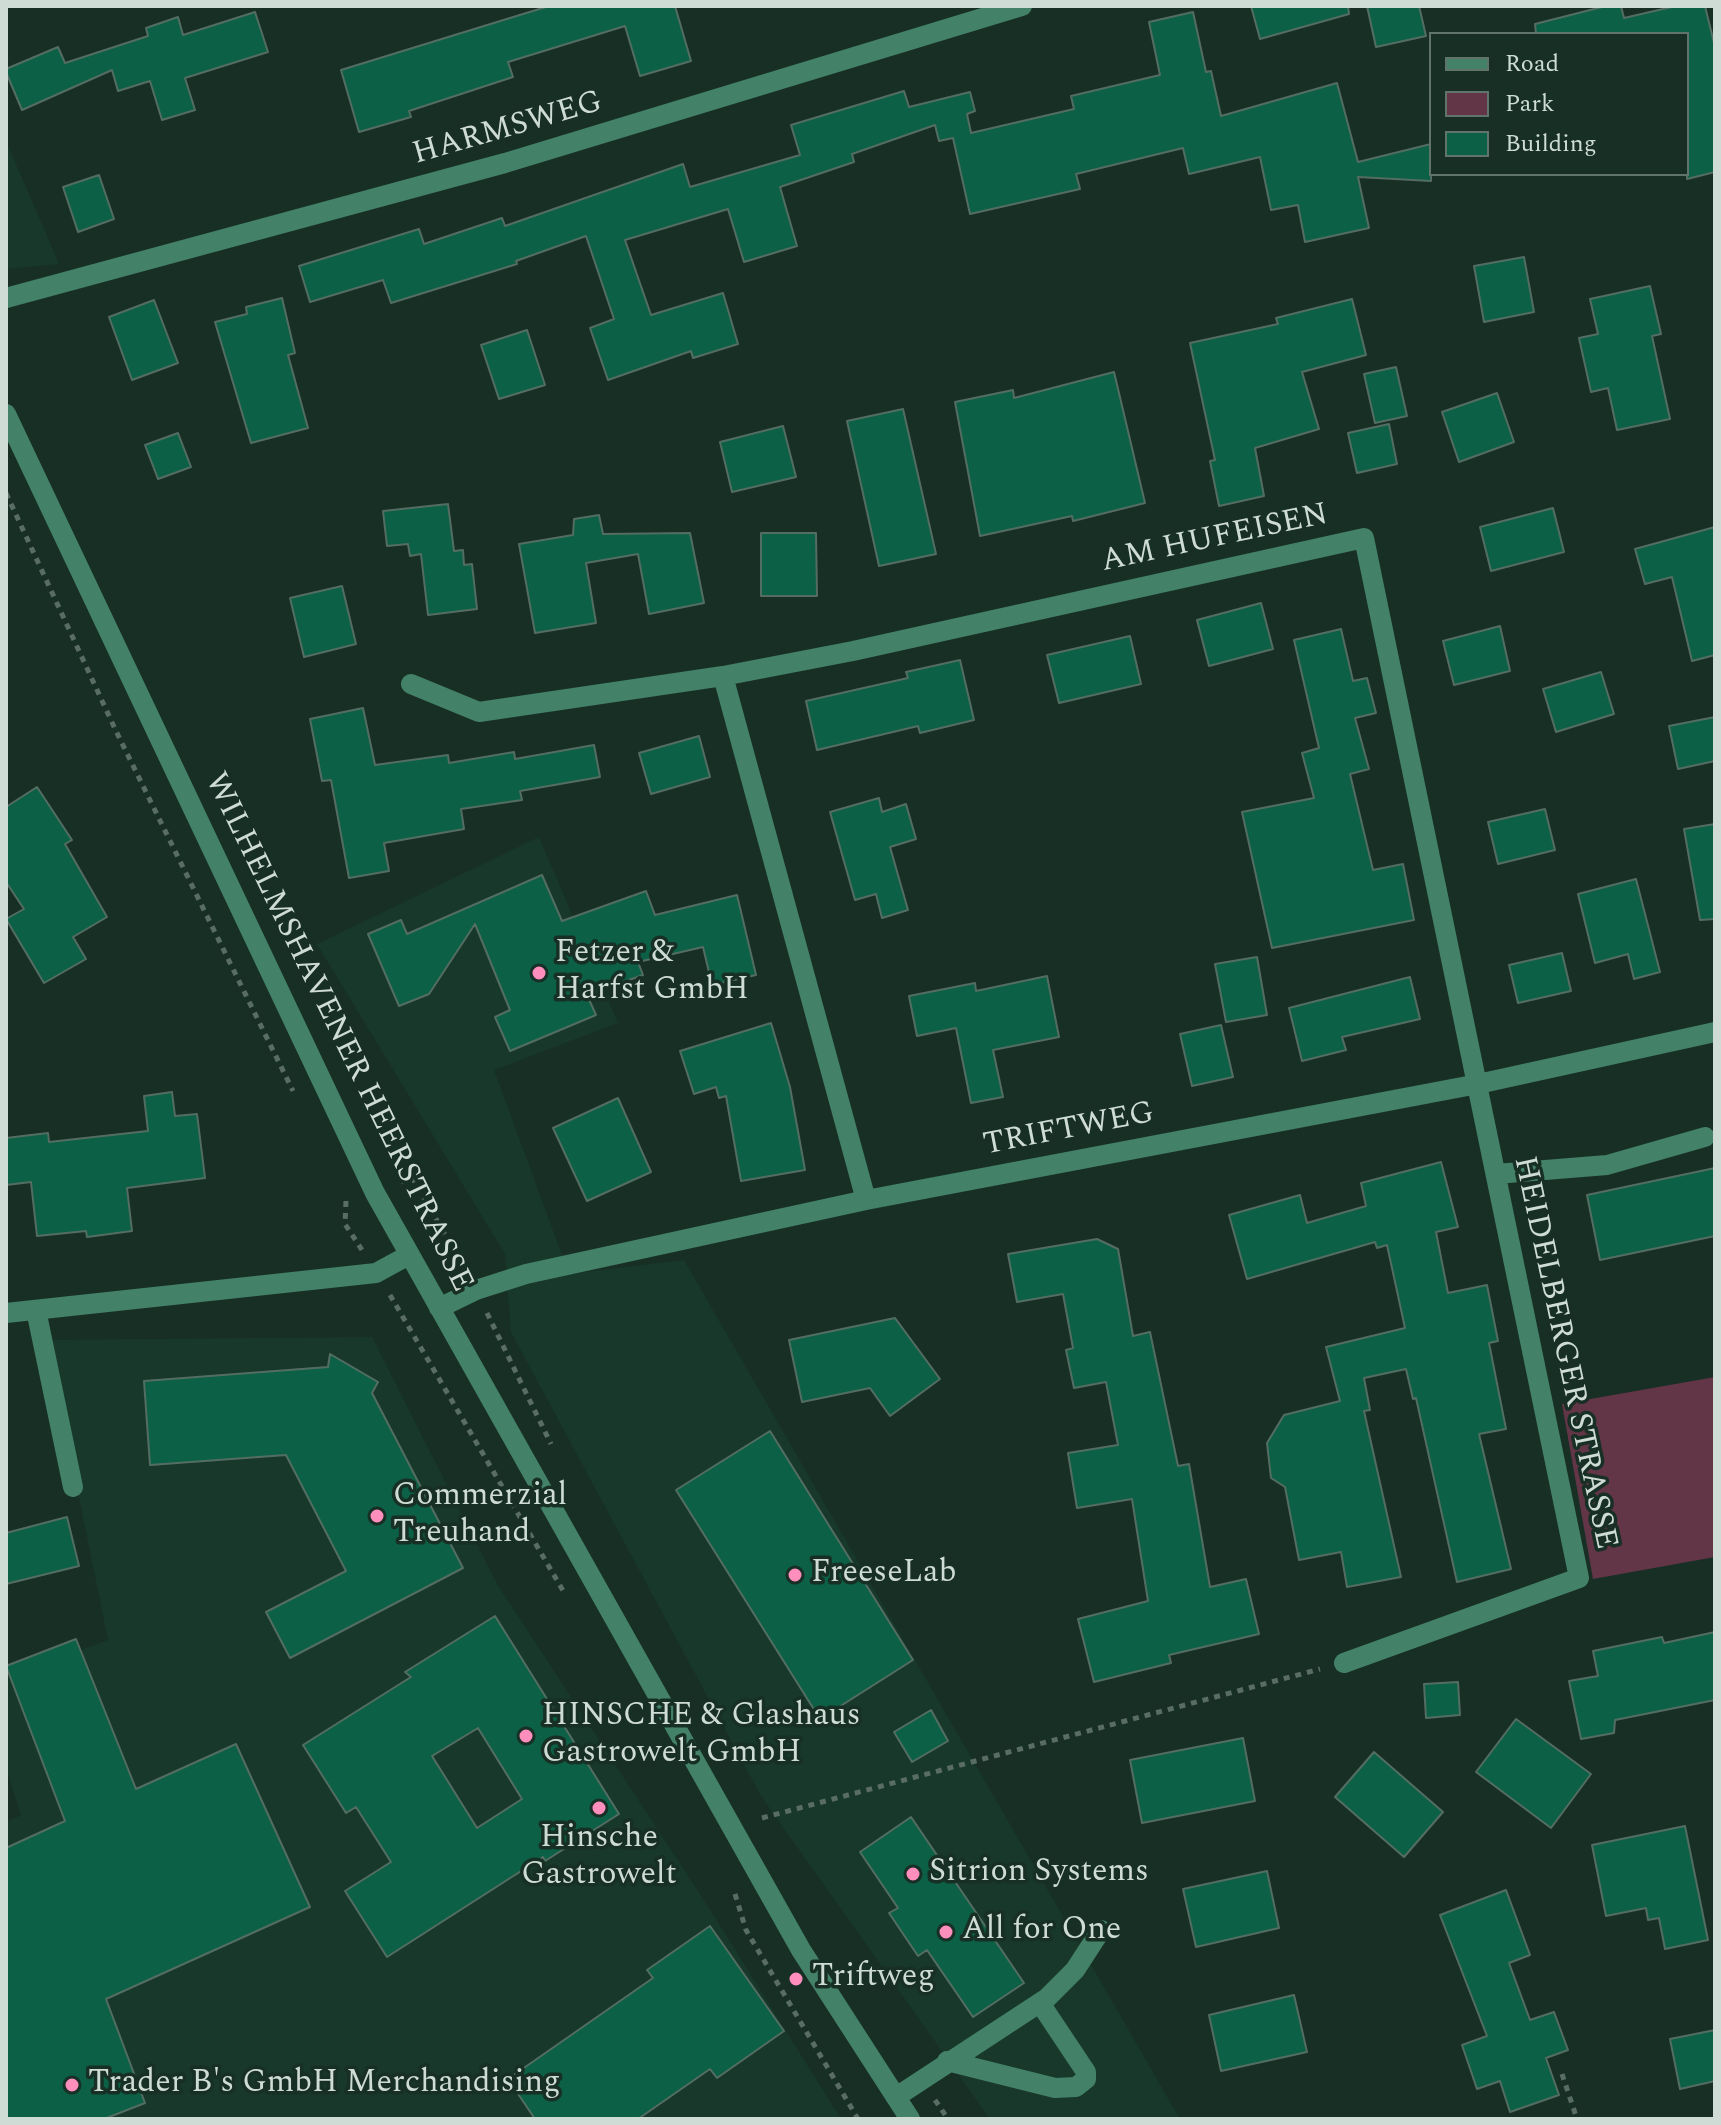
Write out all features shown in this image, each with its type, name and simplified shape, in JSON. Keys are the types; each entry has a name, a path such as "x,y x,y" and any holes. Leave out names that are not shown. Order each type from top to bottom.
{"street":[{"name":"HARMSWEG","path":"6,298 491,167 1022,6"},
{"name":"WILHELMSHAVENER HEERSTRASSE","path":"6,414 265,965 409,1255 801,1950 910,2119"},
{"name":"AM HUFEISEN","path":"411,684 479,712 723,676 867,648 1364,538 1478,1084"},
{"path":"723,676 866,1200"},
{"name":"TRIFTWEG","path":"439,1308 476,1290 526,1274 866,1200 1478,1084 1715,1032"},
{"name":"HEIDELBERGER STRASSE","path":"1344,1663 1579,1578 1478,1084"},
{"path":"1496,1174 1607,1165 1705,1137"},
{"path":"6,1313 376,1273 409,1255"},
{"path":"36,1310 73,1487"},
{"path":"896,2097 1040,2003 1075,1970 1101,1930"},
{"path":"947,2061 1055,2088 1076,2087 1086,2079 1086,2072 1040,2003"}],"path":[{"path":"762,1818 1344,1663"},
{"path":"1562,2074 1577,2119"}],"shaded area":[{"path":"6,141 59,264 6,269"},
{"path":"539,837 618,1023 494,1070 569,1274 684,1260 1180,2119 990,2119 761,1796 511,1332 505,1254 317,944"},
{"path":"372,1337 497,1584 707,1905 841,2119 6,2119 6,1822 21,1815 6,1768 6,1678 108,1640 47,1340"}],"green space":[{"path":"1715,1377 1715,1557 1593,1579 1562,1404"}],"building":[{"path":"549,6 675,6 691,61 640,76 625,26 508,62 513,77 409,111 411,117 359,132 341,70"},
{"path":"1251,6 1348,6 1349,14 1260,39"},
{"path":"1367,6 1419,6 1426,36 1376,47"},
{"path":"1606,6 1621,6 1624,18 1676,6 1705,6 1715,47 1715,172 1687,179 1689,32 1536,32 1535,24"},
{"path":"255,12 268,52 185,78 195,110 162,120 150,81 118,91 112,70 22,110 6,72 6,69 58,47 65,63 148,36 146,28 178,17 183,35"},
{"path":"1193,12 1206,72 1211,71 1221,116 1337,83 1358,162 1429,144 1431,181 1358,177 1369,228 1305,242 1298,205 1271,210 1260,157 1189,174 1183,148 1076,174 1080,189 970,214 953,138 939,141 935,125 852,154 854,162 780,187 797,246 744,262 728,209 625,240 651,315 723,293 738,344 693,358 691,351 608,380 590,328 614,319 586,236 516,261 517,264 391,303 383,280 310,302 299,266 419,229 424,244 502,218 505,226 683,164 690,187 800,155 791,125 904,91 909,107 970,92 975,111 967,114 971,133 1074,109 1071,96 1160,75 1149,22"},
{"path":"99,175 114,219 78,232 63,187"},
{"path":"1524,257 1534,312 1484,322 1474,266"},
{"path":"1650,286 1661,334 1652,336 1670,419 1617,430 1608,388 1591,392 1579,338 1598,334 1590,299"},
{"path":"282,298 295,353 288,355 308,428 251,443 215,322 247,314 246,307"},
{"path":"1352,299 1366,355 1302,372 1319,429 1255,448 1264,496 1219,506 1210,461 1215,460 1190,343 1278,324 1276,318"},
{"path":"154,300 178,363 132,380 109,317"},
{"path":"527,330 545,385 499,399 481,345"},
{"path":"1396,367 1407,416 1375,423 1364,374"},
{"path":"1114,372 1145,503 1073,521 1072,516 980,536 955,402 1013,390 1014,398"},
{"path":"1497,393 1514,442 1459,462 1442,412"},
{"path":"903,409 936,554 879,566 847,421"},
{"path":"1389,424 1397,464 1357,473 1348,433"},
{"path":"783,426 796,477 732,492 720,442"},
{"path":"178,433 191,467 158,479 145,445"},
{"path":"448,504 454,551 463,550 464,565 472,564 477,609 428,615 421,554 410,556 408,544 387,546 383,511"},
{"path":"1553,508 1564,552 1491,571 1480,527"},
{"path":"599,515 603,534 690,533 704,603 649,614 638,554 586,563 596,623 535,633 519,544 573,535 574,519"},
{"path":"1715,527 1715,655 1692,661 1672,577 1645,584 1635,549"},
{"path":"761,533 816,533 817,596 761,596"},
{"path":"342,586 356,644 304,657 290,598"},
{"path":"1261,603 1273,649 1209,666 1197,620"},
{"path":"1500,626 1510,671 1454,685 1443,641"},
{"path":"1341,629 1353,681 1367,678 1376,713 1355,718 1369,769 1350,774 1373,870 1403,864 1414,920 1272,948 1242,812 1314,798 1302,753 1319,748 1294,640"},
{"path":"1130,636 1141,684 1059,703 1047,655"},
{"path":"960,660 974,720 920,733 918,726 817,750 806,701 908,678 906,672"},
{"path":"1601,672 1614,714 1556,732 1543,689"},
{"path":"363,708 375,765 448,755 449,763 514,752 515,759 594,745 600,777 520,791 522,800 461,809 464,829 384,843 389,871 349,878 331,780 322,781 310,719"},
{"path":"1715,717 1715,761 1678,769 1669,726"},
{"path":"699,736 710,777 651,794 639,753"},
{"path":"37,787 72,840 65,844 107,917 73,937 86,959 44,983 6,919 24,909 6,882 6,807"},
{"path":"879,798 882,812 906,804 916,839 890,847 908,910 882,918 876,894 855,900 830,812"},
{"path":"1545,809 1555,850 1498,864 1488,822"},
{"path":"1715,824 1715,919 1700,920 1684,829"},
{"path":"542,875 562,921 646,891 655,915 737,895 756,975 712,985 703,947 638,962 643,975 587,995 596,1015 510,1051 495,1017 510,1010 475,924 429,994 399,1006 368,934 401,920 407,934"},
{"path":"1636,879 1660,972 1634,979 1628,954 1595,963 1578,894"},
{"path":"1562,953 1571,991 1518,1003 1509,965"},
{"path":"1257,957 1267,1015 1226,1022 1215,964"},
{"path":"1047,976 1059,1037 993,1050 1003,1097 971,1103 956,1028 917,1036 909,996 975,983 976,991"},
{"path":"1410,977 1420,1019 1342,1037 1346,1050 1302,1061 1289,1008"},
{"path":"771,1023 790,1087 805,1170 741,1181 726,1096 719,1098 716,1087 694,1094 680,1051"},
{"path":"1221,1025 1233,1077 1192,1086 1180,1034"},
{"path":"172,1092 175,1116 197,1114 205,1178 127,1188 132,1231 87,1237 86,1231 37,1236 31,1182 6,1185 6,1138 48,1133 49,1142 148,1131 144,1096"},
{"path":"618,1098 651,1172 587,1201 553,1128"},
{"path":"1441,1162 1458,1227 1436,1232 1448,1293 1487,1285 1498,1341 1489,1343 1506,1429 1479,1434 1511,1569 1457,1582 1416,1398 1413,1399 1406,1369 1364,1378 1370,1410 1364,1411 1401,1577 1347,1587 1341,1552 1299,1560 1285,1487 1271,1478 1267,1443 1284,1415 1340,1401 1326,1347 1405,1328 1387,1245 1377,1248 1375,1242 1247,1279 1229,1215 1300,1195 1307,1223 1366,1206 1361,1183"},
{"path":"1715,1168 1715,1236 1600,1260 1587,1195"},
{"path":"1097,1239 1118,1249 1133,1336 1150,1332 1178,1466 1189,1464 1210,1587 1246,1579 1259,1634 1169,1655 1171,1663 1094,1682 1078,1619 1148,1601 1132,1499 1077,1508 1068,1453 1118,1445 1106,1382 1074,1388 1066,1350 1073,1348 1063,1294 1017,1302 1008,1254"},
{"path":"895,1318 940,1379 890,1416 870,1388 802,1402 789,1340"},
{"name":"Commerzial Treuhand","path":"330,1354 378,1382 372,1393 463,1568 290,1658 266,1612 346,1571 286,1455 150,1465 144,1381 328,1367"},
{"name":"FreeseLab","path":"770,1431 913,1660 820,1719 676,1490"},
{"path":"67,1517 79,1566 6,1584 6,1533"},
{"path":"495,1616 619,1814 545,1861 543,1857 387,1957 345,1891 391,1862 356,1807 346,1813 303,1745 411,1677 405,1672","holes":["478,1728 522,1799 477,1828 432,1756"]},
{"path":"1715,1632 1715,1700 1615,1720 1614,1733 1581,1739 1569,1681 1598,1676 1593,1651 1662,1637 1664,1643"},
{"path":"76,1639 136,1789 236,1744 310,1907 106,1999 145,2103 104,2119 6,2119 6,1848 65,1821 6,1666"},
{"path":"1458,1682 1460,1715 1426,1718 1424,1684"},
{"path":"931,1710 948,1741 912,1762 894,1732"},
{"path":"1516,1719 1591,1774 1551,1828 1476,1772"},
{"path":"1243,1738 1255,1801 1142,1823 1130,1760"},
{"path":"1374,1752 1443,1812 1404,1857 1335,1797"},
{"name":"All for One","path":"911,1817 1024,1983 973,2017 927,1950 918,1956 889,1913 898,1908 860,1852"},
{"path":"1685,1826 1708,1940 1665,1949 1659,1918 1648,1920 1646,1908 1606,1916 1592,1845"},
{"path":"1267,1871 1279,1928 1196,1947 1183,1889"},
{"path":"1506,1890 1530,1955 1509,1963 1530,2020 1554,2012 1568,2050 1546,2058 1559,2095 1510,2112 1500,2081 1477,2089 1462,2045 1487,2036 1440,1915"},
{"path":"710,1926 784,2031 717,2078 710,2069 638,2119 535,2119 508,2079 653,1978 647,1970"},
{"path":"1294,1995 1307,2052 1221,2071 1209,2015"},
{"path":"1715,2030 1715,2081 1680,2089 1670,2039"}],"place":[{"name":"Fetzer & Harfst GmbH","path":"539,973"},
{"name":"Commerzial Treuhand","path":"377,1516"},
{"name":"FreeseLab","path":"795,1575"},
{"name":"HINSCHE & Glashaus Gastrowelt GmbH","path":"526,1736"},
{"name":"Hinsche Gastrowelt","path":"599,1808"},
{"name":"Sitrion Systems","path":"913,1874"},
{"name":"All for One","path":"946,1932"},
{"name":"Triftweg","path":"796,1979"},
{"name":"Trader B's GmbH Merchandising","path":"72,2085"}]}
